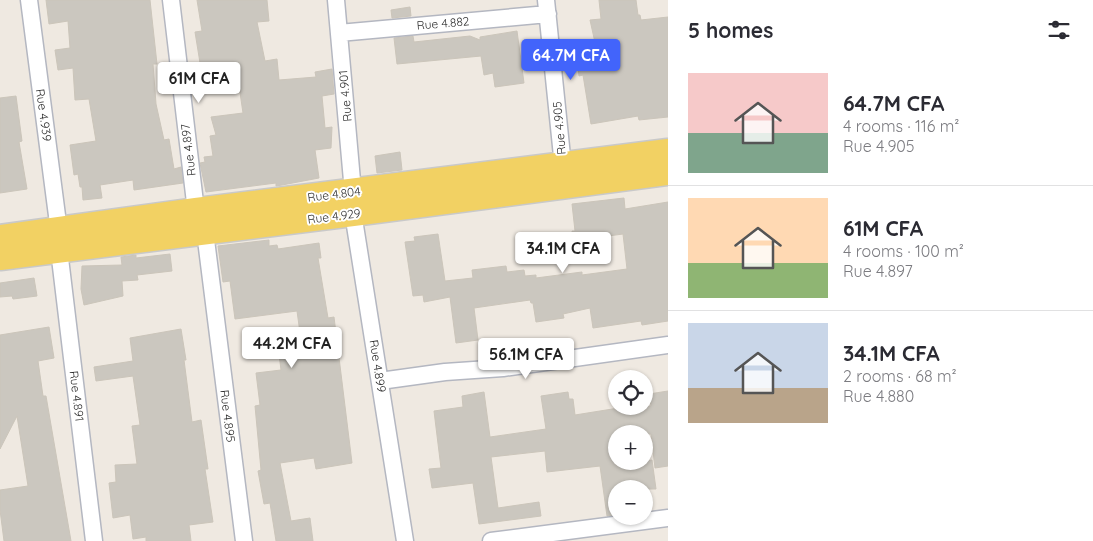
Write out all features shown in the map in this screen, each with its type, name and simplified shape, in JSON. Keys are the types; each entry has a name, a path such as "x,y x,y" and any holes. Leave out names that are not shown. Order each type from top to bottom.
{"main road":[{"name":"Rue 4.804","path":"0,238 59,240 353,203 563,166 668,152"},
{"name":"Rue 4.929","path":"353,203 668,172"},
{"path":"0,257 59,240"}],"street":[{"name":"Rue 4.939","path":"28,0 59,240"},
{"name":"Rue 4.897","path":"171,0 200,222"},
{"name":"Rue 4.901","path":"336,0 353,203"},
{"name":"Rue 4.882","path":"339,33 547,7"},
{"name":"Rue 4.905","path":"547,7 563,166"},
{"name":"Rue 4.899","path":"353,203 405,541"},
{"name":"Rue 4.895","path":"200,222 244,541"},
{"name":"Rue 4.891","path":"59,240 94,541"},
{"path":"380,381 445,372 503,368 668,345"},
{"path":"490,541 594,535 668,518"}],"building":[{"path":"46,0 150,0 157,64 153,64 156,104 164,140 169,139 174,169 181,167 183,183 134,190 133,180 100,185 102,198 83,200 78,174 74,175 70,145 96,141 89,99 75,100 73,68 58,70 55,50 70,48 68,21 49,24"},
{"path":"197,0 267,0 269,21 257,22 265,61 277,59 279,80 316,77 315,72 332,69 334,94 322,96 325,128 332,127 331,148 315,150 319,178 276,186 276,183 206,192 200,163 205,162 204,157 213,156 210,136 216,135 211,117 243,113 238,79 231,80 230,71 217,73 216,67 201,69 195,32 202,31"},
{"path":"599,0 636,0 638,15 640,15 641,20 668,17 668,117 639,120 638,116 591,124 583,75 579,76 577,58 598,56 590,20 601,19"},
{"path":"410,7 411,16 392,18 391,10"},
{"path":"517,31 524,83 495,87 493,73 484,75 481,56 397,64 394,38 413,36 414,42 470,36 480,40 480,37"},
{"path":"16,96 22,141 19,142 27,189 0,193 0,98"},
{"path":"400,152 402,170 377,173 375,156"},
{"path":"624,198 625,209 668,202 668,321 642,325 641,321 593,328 590,308 563,314 564,318 536,322 533,303 530,300 474,308 478,340 456,343 450,297 424,302 423,295 413,296 405,242 415,241 414,237 438,234 445,281 473,278 472,270 506,266 507,272 524,270 525,276 536,275 536,278 582,272 582,275 627,269 623,234 593,238 594,243 574,246 572,231 575,231 572,204"},
{"path":"269,240 269,246 277,245 278,249 319,243 321,258 318,258 328,318 334,317 352,463 316,469 314,458 280,463 291,521 310,518 313,541 276,541 270,503 264,504 258,471 261,470 255,406 260,405 256,373 281,370 278,346 291,344 291,341 301,340 297,311 235,319 230,281 223,282 218,246"},
{"path":"170,254 172,271 137,275 138,280 122,281 123,296 84,305 81,289 82,266 122,265 121,257 136,255 136,258"},
{"path":"34,278 37,296 13,299 12,296 0,297 0,283"},
{"path":"49,327 54,358 38,361 43,396 46,396 71,541 4,541 0,510 0,490 28,486 17,416 0,449 0,335"},
{"path":"181,329 192,422 201,420 208,469 205,469 213,522 189,525 191,541 146,541 146,537 133,539 130,515 113,518 109,483 116,482 115,465 137,464 132,426 140,425 133,376 96,381 94,367 133,361 130,338"},
{"path":"668,391 668,466 655,468 653,425 608,425 608,470 653,470 653,467 656,489 653,489 653,480 608,480 608,516 600,466 547,472 545,451 491,457 498,508 539,502 541,516 479,524 473,483 432,488 429,469 441,468 434,411 463,407 462,396 484,392 490,437 546,429 541,396 568,392 569,399 573,399 575,415 608,410 608,415 653,415 653,393"}]}
